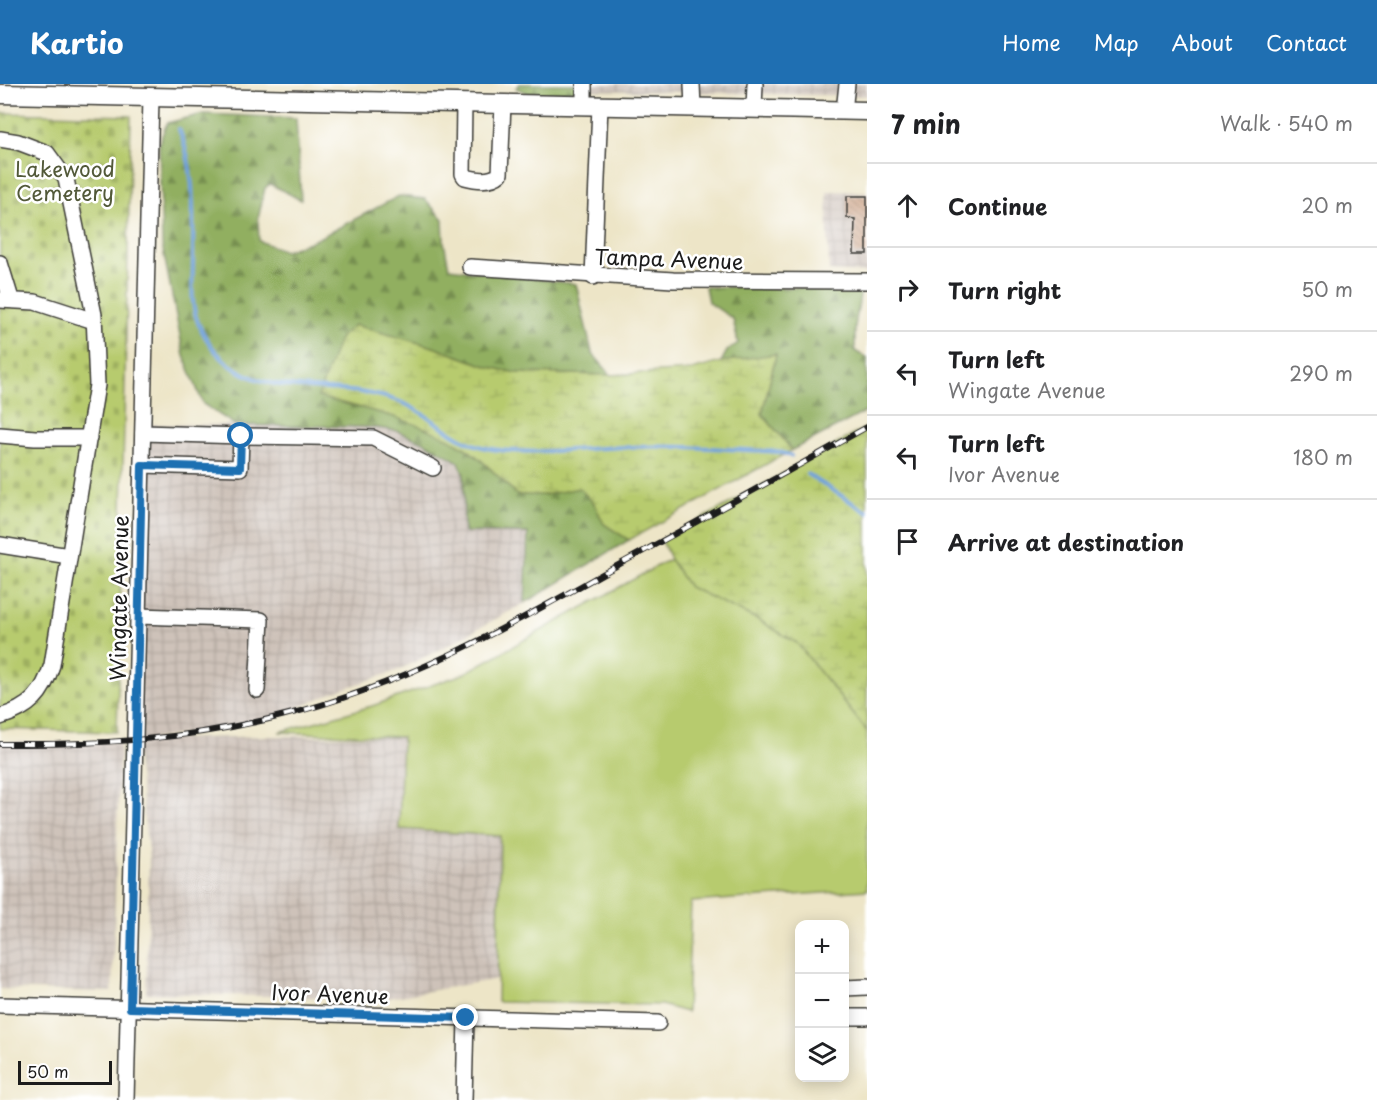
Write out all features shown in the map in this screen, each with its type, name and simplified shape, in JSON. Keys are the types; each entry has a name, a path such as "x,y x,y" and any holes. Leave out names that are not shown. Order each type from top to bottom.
{"main road":[{"path":"0,94 867,111"}],"street":[{"path":"584,84 592,106 593,277"},
{"path":"692,84 693,108"},
{"path":"754,109 755,84"},
{"path":"844,111 847,84"},
{"name":"Wingate Avenue","path":"126,1100 152,98"},
{"path":"464,103 463,174 475,180 495,178 500,174 503,104"},
{"path":"0,140 18,142 47,153 66,179 94,321 97,385 52,665 46,684 36,699 17,712 0,717"},
{"path":"0,263 6,300 35,302 94,321"},
{"name":"Tampa Avenue","path":"470,267 593,277 867,282"},
{"path":"143,433 373,438 432,468"},
{"path":"0,435 35,438 89,438"},
{"path":"142,465 240,468 241,436"},
{"path":"0,545 69,556"},
{"path":"138,616 261,620 257,690"},
{"path":"849,988 867,987"},
{"name":"Ivor Avenue","path":"0,1005 658,1023"},
{"path":"849,1017 867,1017"},
{"path":"464,1100 466,1018"}],"shaded area":[{"path":"584,84 867,84 867,96 584,90"},
{"path":"827,191 867,192 867,273 829,271"},
{"path":"143,424 372,427 397,431 424,442 459,463 464,475 465,532 528,533 525,603 437,651 396,671 334,692 275,718 144,740 265,736 402,737 399,828 500,836 498,979 383,999 146,993 149,859 135,741"},
{"path":"0,742 120,742 112,992 0,989"}],"green space":[{"path":"519,84 584,84 584,90 532,95 516,88"},
{"name":"Lakewood Cemetery","path":"0,113 131,116 117,732 0,729"},
{"path":"203,114 296,118 301,200 270,184 265,188 258,219 259,241 285,251 315,240 399,196 425,199 443,219 444,242 449,268 576,284 592,353 611,375 516,373 489,367 430,346 354,325 318,397 392,416 445,437 477,457 517,495 544,495 579,488 594,503 604,524 629,540 525,603 528,533 464,532 464,475 459,462 424,442 397,431 372,427 235,425 203,404 184,356 162,245 159,143 167,123"},
{"path":"705,287 861,288 855,327 855,351 867,358 867,411 792,450 762,414 776,355 721,362 727,351 738,343 733,319 708,302"},
{"path":"354,325 430,346 489,367 516,373 611,375 692,370 721,362 776,354 762,414 792,450 629,540 604,524 594,503 579,488 544,495 517,495 477,457 445,437 392,416 318,397 339,339"},
{"path":"867,427 867,731 797,643 757,619 689,587 670,559 662,541"},
{"path":"670,559 689,587 757,619 797,643 867,731 867,890 691,902 687,1012 661,1005 497,1002 500,836 399,829 402,737 279,732 372,706 463,674"}],"building":[{"path":"847,196 867,196 867,254 854,254 855,219 847,218"}],"waterway":[{"path":"179,129 191,176 192,294 197,321 218,355 239,371 263,381 289,386 343,390 398,401 463,439 486,448 537,451 684,447 780,452 791,456"},
{"path":"807,474 867,512"}],"railway":[{"path":"0,744 106,742 211,731 281,716 368,689 451,654 531,613 867,427"}],"route":[{"path":"241,436 240,468 142,465 130,1008 466,1018"}]}
